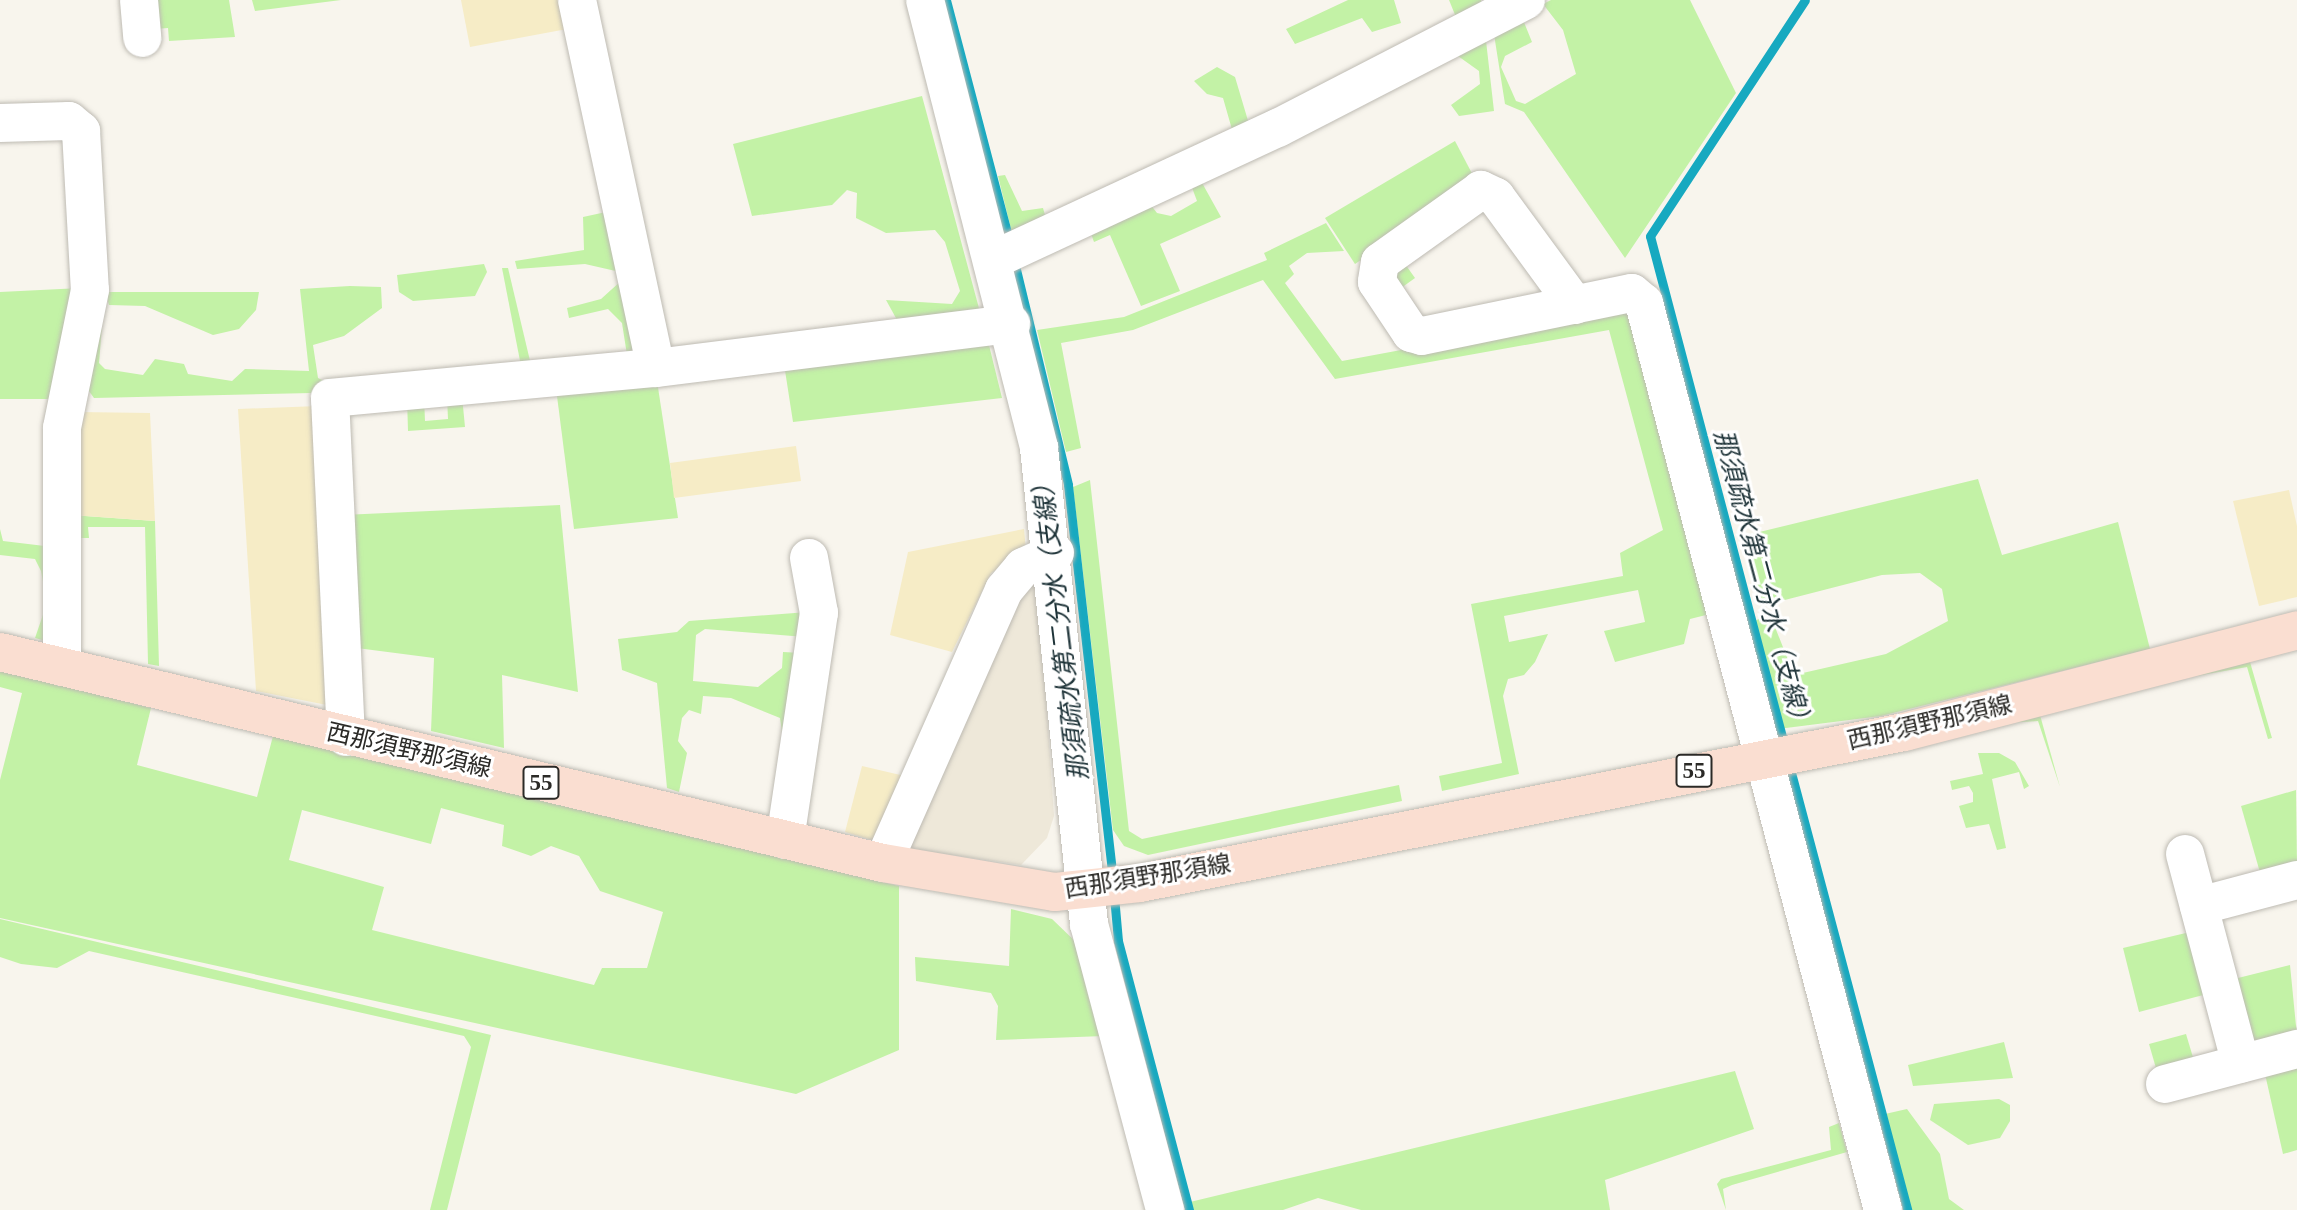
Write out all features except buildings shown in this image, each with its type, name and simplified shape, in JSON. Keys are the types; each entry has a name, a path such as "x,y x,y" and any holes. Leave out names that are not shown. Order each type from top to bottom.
{"main road":[{"name":"西那須野那須線","path":"0,652 345,737 883,863 1025,892 1086,890 1764,756 1904,732 2297,629"}],"street":[{"path":"139,0 142,38"},
{"path":"577,0 656,368"},
{"path":"925,0 1011,324 1055,553 1086,890 1095,951 1165,1210"},
{"path":"993,260 1278,128 1526,0"},
{"path":"0,123 69,121 81,131 90,290 62,428 62,667"},
{"path":"1575,304 1496,197 1481,190 1380,262 1377,282 1411,333 1422,336 1632,293 1644,303 1883,1210"},
{"path":"345,737 330,398 656,368 1011,324"},
{"path":"883,863 1004,590 1023,568 1055,553"},
{"path":"785,840 819,612 809,558"},
{"path":"2185,854 2241,1064"},
{"path":"2199,906 2297,880"},
{"path":"2165,1084 2297,1049"}],"shaded area":[{"path":"1038,580 1054,816 1047,838 1021,865 903,848 1018,595"}],"green space":[{"path":"152,0 229,0 235,37 169,41 168,28 155,29"},
{"path":"252,0 341,0 255,11"},
{"path":"1348,0 1394,0 1401,23 1372,32 1362,18 1295,44 1286,29"},
{"path":"1449,0 1481,0 1482,8 1458,22"},
{"path":"1551,0 1690,0 1736,93 1625,258 1524,112 1505,104 1493,28 1521,15 1532,42 1505,56 1501,67 1516,101 1525,104 1576,74 1563,30 1543,4"},
{"path":"1485,32 1494,111 1459,116 1451,105 1480,84 1479,71 1458,56"},
{"path":"1217,67 1235,77 1249,124 1233,133 1223,98 1207,94 1194,81"},
{"path":"922,96 980,312 902,329 886,300 952,304 960,291 945,242 935,230 886,233 856,218 857,193 847,190 832,205 752,216 733,144"},
{"path":"1455,141 1477,183 1355,264 1325,218"},
{"path":"1005,175 1022,211 1043,208 1047,222 1013,237 998,176"},
{"path":"1201,181 1221,217 1160,244 1180,291 1141,306 1110,235 1094,242 1090,231 1150,204 1157,213 1171,216 1197,201 1191,185"},
{"path":"606,212 620,272 585,264 517,269 515,261 584,250 583,217"},
{"path":"1326,223 1344,251 1307,253 1289,266 1294,274 1285,283 1342,361 1626,308 1710,614 1690,619 1684,644 1615,662 1604,631 1645,622 1638,590 1504,616 1509,642 1548,634 1535,662 1524,675 1508,679 1503,696 1519,774 1442,791 1439,776 1502,763 1471,604 1623,576 1620,553 1663,530 1609,330 1335,379 1263,280 1133,330 1061,343 1081,448 1066,452 1037,330 1124,317 1267,260 1264,253"},
{"path":"1400,257 1415,278 1397,291 1390,266"},
{"path":"484,264 487,272 475,296 413,301 399,292 397,275"},
{"path":"502,268 508,268 531,365 521,366"},
{"path":"622,280 640,354 627,355 622,323 608,309 569,318 567,308 601,299"},
{"path":"381,287 382,308 344,336 313,345 318,378 324,381 312,393 94,398 86,387 102,326 99,363 105,369 143,375 155,359 184,364 188,374 232,381 245,369 309,371 300,289"},
{"path":"81,288 63,399 0,399 0,292"},
{"path":"105,292 259,292 256,310 239,329 213,335 145,306 109,305"},
{"path":"987,337 1002,398 793,422 784,364"},
{"path":"657,381 678,518 574,529 557,396 561,390"},
{"path":"462,396 465,427 408,431 407,398 424,397 425,421 448,419 447,397"},
{"path":"1978,479 2002,555 2118,522 2150,649 1881,716 1777,729 1748,625 1762,617 1773,622 1794,675 1886,654 1948,621 1942,589 1920,573 1882,575 1761,606 1743,536"},
{"path":"1090,480 1129,831 1142,839 1399,785 1402,801 1148,855 1124,846 1113,830 1073,487"},
{"path":"560,505 578,692 502,675 504,748 431,731 434,658 349,647 343,515"},
{"path":"71,515 155,521 159,666 148,664 145,527 88,527 89,538 78,538"},
{"path":"0,529 3,541 53,547 53,643 35,638 47,603 41,571 35,559 0,555"},
{"path":"808,612 805,637 705,629 696,635 693,681 758,687 782,668 783,652 802,653 783,739 780,718 731,698 703,696 701,714 689,710 682,718 678,741 687,753 679,792 667,788 657,683 622,670 618,639 677,632 689,621"},
{"path":"2250,662 2272,738 2268,739 2247,667 2179,679"},
{"path":"0,670 151,708 137,765 257,797 273,736 899,886 899,1050 796,1094 0,918 0,780 22,693 0,687","holes":["441,808 504,825 502,846 531,856 551,846 579,856 600,891 663,912 647,968 602,968 594,985 372,930 384,887 289,860 302,810 431,844"]},
{"path":"2040,715 2060,787 2038,721 2007,723"},
{"path":"1978,753 1999,753 2015,762 2029,786 2024,789 2019,772 1992,779 2006,848 1997,850 1989,824 1966,828 1959,806 1973,802 1973,793 1969,786 1952,790 1950,781 1983,774"},
{"path":"2296,790 2297,866 2261,876 2241,806"},
{"path":"1011,909 1052,919 1078,944 1104,1036 996,1040 998,1006 991,993 916,981 915,957 1009,966"},
{"path":"0,919 491,1035 447,1210 430,1210 471,1047 464,1036 89,951 57,968 21,964 0,957"},
{"path":"2190,932 2207,994 2139,1012 2123,948"},
{"path":"2290,965 2297,1036 2258,1046 2244,1035 2230,980"},
{"path":"2186,1034 2195,1064 2158,1075 2149,1044"},
{"path":"2004,1042 2013,1078 1913,1086 1908,1065"},
{"path":"2297,1065 2297,1150 2283,1154 2265,1074"},
{"path":"1735,1071 1754,1129 1605,1180 1610,1210 1361,1210 1318,1198 1283,1210 1192,1210 1190,1202"},
{"path":"1999,1099 2010,1105 2010,1121 2000,1138 1968,1145 1930,1120 1934,1104"},
{"path":"1907,1109 1940,1154 1949,1199 1964,1210 1910,1210 1885,1114"},
{"path":"1839,1123 1847,1152 1723,1189 1726,1210 1717,1184 1721,1179 1831,1150 1829,1127"}],"sand":[{"path":"461,0 561,0 567,29 470,47"},
{"path":"318,406 332,706 256,691 238,409"},
{"path":"78,412 150,413 155,521 71,515"},
{"path":"796,446 801,481 674,498 670,463"},
{"path":"2289,490 2297,526 2297,597 2259,606 2233,501"},
{"path":"1024,529 1026,551 991,573 952,652 890,635 908,552"},
{"path":"862,766 909,777 882,843 845,832"}],"waterway":[{"name":"那須疏水第二分水（支線）","path":"946,0 1010,244"},
{"name":"那須疏水第二分水（支線）","path":"1785,748 1650,236 1805,0"},
{"name":"那須疏水第二分水（支線）","path":"1014,261 1068,485 1113,878"},
{"name":"那須疏水第二分水（支線）","path":"1789,765 1907,1210"},
{"name":"那須疏水第二分水（支線）","path":"1114,896 1118,941 1189,1210"}]}
